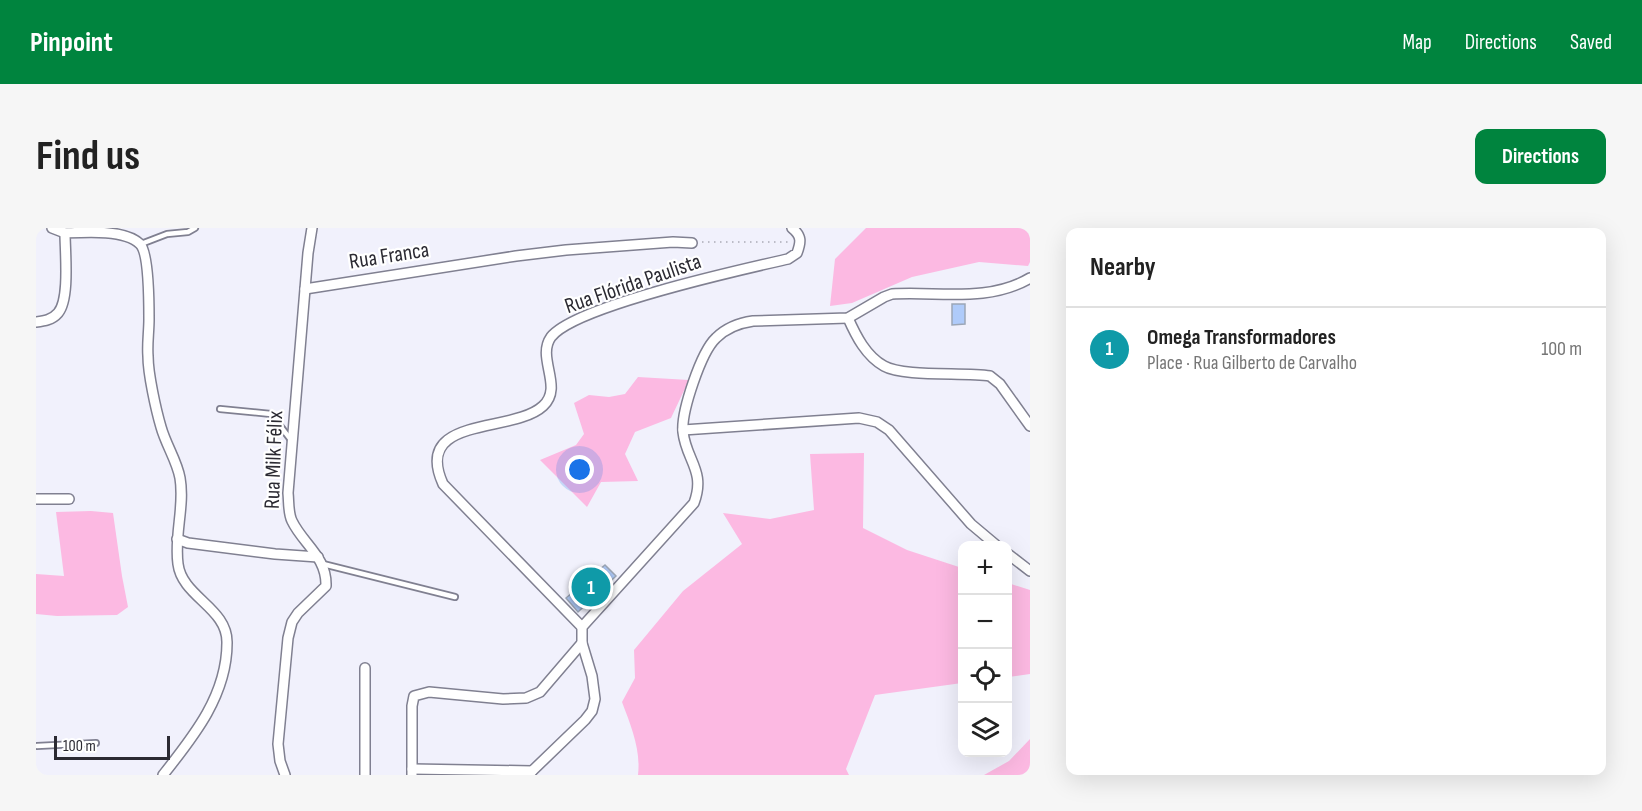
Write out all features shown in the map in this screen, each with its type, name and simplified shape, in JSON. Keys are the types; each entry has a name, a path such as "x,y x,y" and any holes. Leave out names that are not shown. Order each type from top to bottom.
{"street":[{"path":"52,228 65,233 92,232 122,235 142,246 148,296 147,357 159,419 178,468 182,487 177,539 178,568 182,578 217,616 228,642 220,684 206,717 163,775"},
{"name":"Rua Milk Félix","path":"312,228 288,493 290,514 300,534 321,561"},
{"path":"792,228 800,236 801,242"},
{"path":"36,322 48,320 61,308 65,292 65,233"},
{"name":"Rua Franca","path":"305,289 526,255 673,242 692,243"},
{"name":"Rua Flórida Paulista","path":"582,627 443,484 436,465 440,447 446,440 464,432 530,414 542,407 549,398 551,384 546,350 556,332 569,323 637,298 788,259 797,253 801,242"},
{"path":"582,643 540,692 526,698 503,699 429,692 414,696 412,772 530,773 592,711 595,699 594,689 582,643 582,627 694,503 698,476 683,430 689,398 707,348 727,330 740,323 753,321 848,318 892,294 976,293 1006,288 1030,278"},
{"path":"848,318 860,343 885,367 917,372 990,376 1000,384 1030,426"},
{"path":"683,430 828,419 859,418 877,422 889,430 971,524 990,541"},
{"path":"36,498 69,499"},
{"path":"177,539 188,543 321,561 326,574 326,586 298,612 292,622 288,638 278,744 285,775"},
{"path":"1012,557 1030,571"},
{"path":"365,668 365,775"}],"lane":[{"path":"142,246 167,234 188,232 195,228"},
{"path":"220,409 271,414 291,440"},
{"path":"321,561 455,597"},
{"path":"37,746 96,743"}],"path":[{"path":"692,243 801,242"}],"shaded area":[{"path":"866,228 1030,228 1030,262 1028,266 979,262 912,277 852,303 830,306 835,259"},
{"path":"638,377 689,380 671,418 635,432 625,454 638,481 601,482 587,507 540,460 576,445 584,434 574,403 589,395 609,397 625,394"},
{"path":"864,453 863,528 907,550 958,567 958,684 875,695 846,769 849,775 638,775 637,747 622,702 635,678 634,650 683,591 742,544 723,513 770,519 814,510 810,454"},
{"path":"56,512 113,513 128,607 117,615 36,614 36,574 64,576"},
{"path":"1012,584 1030,590 1030,674 1012,676"},
{"path":"1030,739 1030,775 984,775 1009,761"}],"building":[{"path":"952,304 965,304 965,324 952,325"},
{"path":"605,565 616,576 578,612 566,598"}],"place":[{"name":"Omega Transformadores","path":"591,587"}]}
